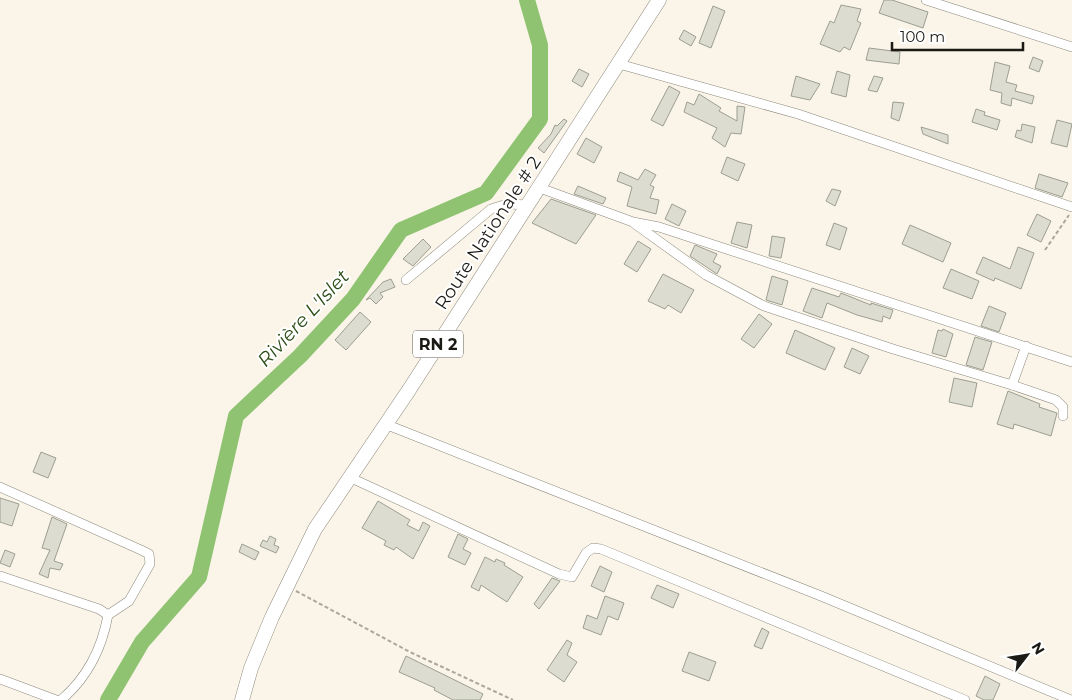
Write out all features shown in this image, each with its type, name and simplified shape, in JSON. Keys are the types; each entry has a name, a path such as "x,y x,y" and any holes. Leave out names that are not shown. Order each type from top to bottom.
{"main road":[{"name":"Route Nationale # 2","path":"242,700 251,668 272,617 315,529 540,188 659,0"}],"street":[{"path":"926,0 1072,46"},
{"path":"619,64 798,114 1072,208"},
{"path":"540,188 633,222 658,228 1072,362"},
{"path":"406,280 491,209 507,204 529,204"},
{"path":"633,222 706,275 764,306 893,350 1056,400 1063,407 1063,416"},
{"path":"1012,385 1026,346"},
{"path":"385,424 812,592 1072,700"},
{"path":"349,477 559,574 572,576 586,553 593,548 601,549 965,700"},
{"path":"0,487 149,554 150,564 129,601 108,615 98,649 85,675 75,688 61,700"},
{"path":"0,576 99,609 108,615"},
{"path":"0,679 56,700"}],"path":[{"path":"1045,250 1072,208"},
{"path":"288,586 410,652 512,700"}],"building":[{"path":"884,0 892,0 928,12 923,28 879,13"},
{"path":"841,5 861,9 857,21 861,23 850,50 844,47 840,52 820,44 830,21 834,23"},
{"path":"713,6 725,11 711,48 699,43"},
{"path":"684,30 696,37 691,46 679,39"},
{"path":"869,48 900,52 899,64 866,60"},
{"path":"1033,57 1043,61 1039,72 1029,68"},
{"path":"995,62 1010,66 1006,82 1017,85 1015,91 1034,96 1032,104 1012,98 1011,106 1001,103 1002,93 990,90"},
{"path":"579,69 589,74 582,87 572,81"},
{"path":"837,71 850,75 846,97 831,93"},
{"path":"796,76 820,84 810,100 791,96"},
{"path":"874,76 883,78 877,92 868,90"},
{"path":"669,86 680,92 663,126 651,120"},
{"path":"699,94 721,108 719,111 737,121 737,106 745,107 741,134 731,133 725,147 712,138 717,128 684,112 687,102 694,105"},
{"path":"893,102 904,103 899,121 891,118"},
{"path":"976,109 985,112 984,115 1000,120 997,130 972,122"},
{"path":"564,119 567,121 544,153 538,148 551,134 555,125 557,126"},
{"path":"1057,120 1072,124 1067,147 1051,143"},
{"path":"1022,124 1035,127 1032,143 1015,137 1017,130 1021,131"},
{"path":"921,127 948,135 948,144 923,134"},
{"path":"586,138 602,147 594,163 577,154"},
{"path":"727,157 745,164 738,181 721,173"},
{"path":"645,169 656,175 650,185 654,187 650,198 659,200 656,214 627,206 632,187 617,181 620,172 638,180"},
{"path":"1039,174 1068,183 1062,197 1035,188"},
{"path":"578,186 606,198 603,204 574,194"},
{"path":"832,189 841,191 835,206 826,201"},
{"path":"551,199 596,215 576,244 532,223"},
{"path":"672,204 686,211 679,226 665,219"},
{"path":"1037,214 1051,221 1041,242 1027,235"},
{"path":"737,222 752,225 747,248 731,243"},
{"path":"834,223 847,228 840,250 826,245"},
{"path":"910,225 951,243 943,262 902,244"},
{"path":"772,236 785,238 781,258 769,256"},
{"path":"423,239 431,247 413,266 403,259"},
{"path":"638,241 651,249 637,272 624,264"},
{"path":"695,245 717,254 713,262 721,266 717,274 690,256"},
{"path":"1018,247 1034,253 1021,289 995,278 994,281 976,273 983,257 1010,269"},
{"path":"951,269 979,281 972,299 943,288"},
{"path":"663,274 694,290 681,313 668,305 665,309 648,301"},
{"path":"772,276 788,281 782,305 766,300"},
{"path":"391,279 395,287 380,293 383,297 376,304 370,298 366,300 383,282"},
{"path":"812,288 839,297 841,293 871,305 871,303 893,310 890,319 883,316 882,322 857,315 827,303 822,318 803,311"},
{"path":"989,306 1006,313 999,332 981,326"},
{"path":"360,312 371,322 346,350 335,340"},
{"path":"759,314 772,324 754,348 741,339"},
{"path":"943,329 953,334 946,357 932,353 938,330 942,331"},
{"path":"795,330 835,348 825,370 786,353"},
{"path":"975,337 992,342 983,370 966,365"},
{"path":"852,348 869,356 860,374 844,367"},
{"path":"954,378 977,383 972,407 949,402"},
{"path":"1008,391 1040,404 1039,407 1057,413 1051,436 1014,424 1013,429 997,424"},
{"path":"41,452 56,458 48,478 33,472"},
{"path":"0,498 19,504 12,526 0,522"},
{"path":"378,501 410,520 407,525 419,531 423,522 430,526 413,559 396,547 394,550 384,545 386,541 362,528"},
{"path":"52,517 67,524 54,561 63,564 60,570 50,568 48,578 39,574 50,550 42,548"},
{"path":"458,534 468,539 463,549 471,553 465,565 448,557"},
{"path":"270,536 276,539 274,545 279,547 276,553 260,546 263,540 267,542"},
{"path":"242,544 259,552 255,560 239,552"},
{"path":"5,550 15,554 10,567 0,563"},
{"path":"485,557 495,562 496,559 505,563 504,565 523,577 507,602 481,585 479,591 471,587"},
{"path":"600,566 612,572 604,592 591,586"},
{"path":"552,578 560,581 539,609 534,604"},
{"path":"657,585 679,594 673,608 651,598"},
{"path":"605,596 624,603 618,620 608,616 601,635 583,628 587,615 597,619"},
{"path":"762,628 769,632 762,649 754,646"},
{"path":"567,640 572,643 567,655 577,662 564,682 547,670"},
{"path":"689,652 716,662 709,681 682,671"},
{"path":"406,656 483,694 480,700 453,700 434,690 435,688 399,672"},
{"path":"985,676 1000,684 993,700 984,700 976,696"}],"waterway":[{"name":"Rivière L'Islet","path":"108,700 142,642 199,577 236,416 300,356 353,299 401,230 486,193 540,119 540,45 527,0"}]}
